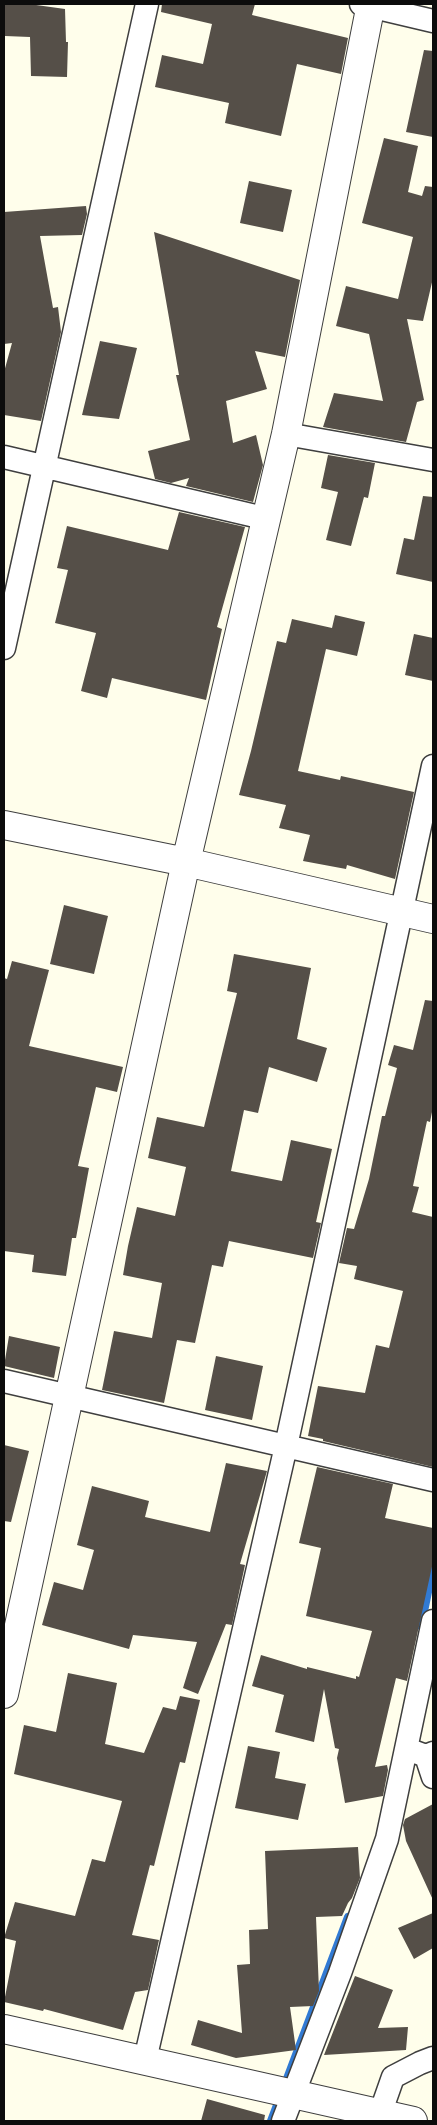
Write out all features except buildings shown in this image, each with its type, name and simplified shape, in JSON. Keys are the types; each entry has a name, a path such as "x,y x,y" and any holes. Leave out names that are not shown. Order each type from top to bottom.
{"street":[{"path":"4,648 147,4"},
{"path":"4,1694 186,862 268,519 368,4 433,21"},
{"path":"286,434 433,460"},
{"path":"4,457 268,519"},
{"path":"145,2060 286,1446 433,766"},
{"path":"4,825 186,862 433,919"},
{"path":"4,1382 433,1480"},
{"path":"284,2121 340,1973 387,1839 422,1752 433,1621"},
{"path":"422,1752 433,1777"},
{"path":"4,2029 414,2121"},
{"path":"380,2114 393,2077 433,2058"}],"waterway":[{"path":"421,1626 433,1568"},
{"path":"271,2121 348,1917"}]}
